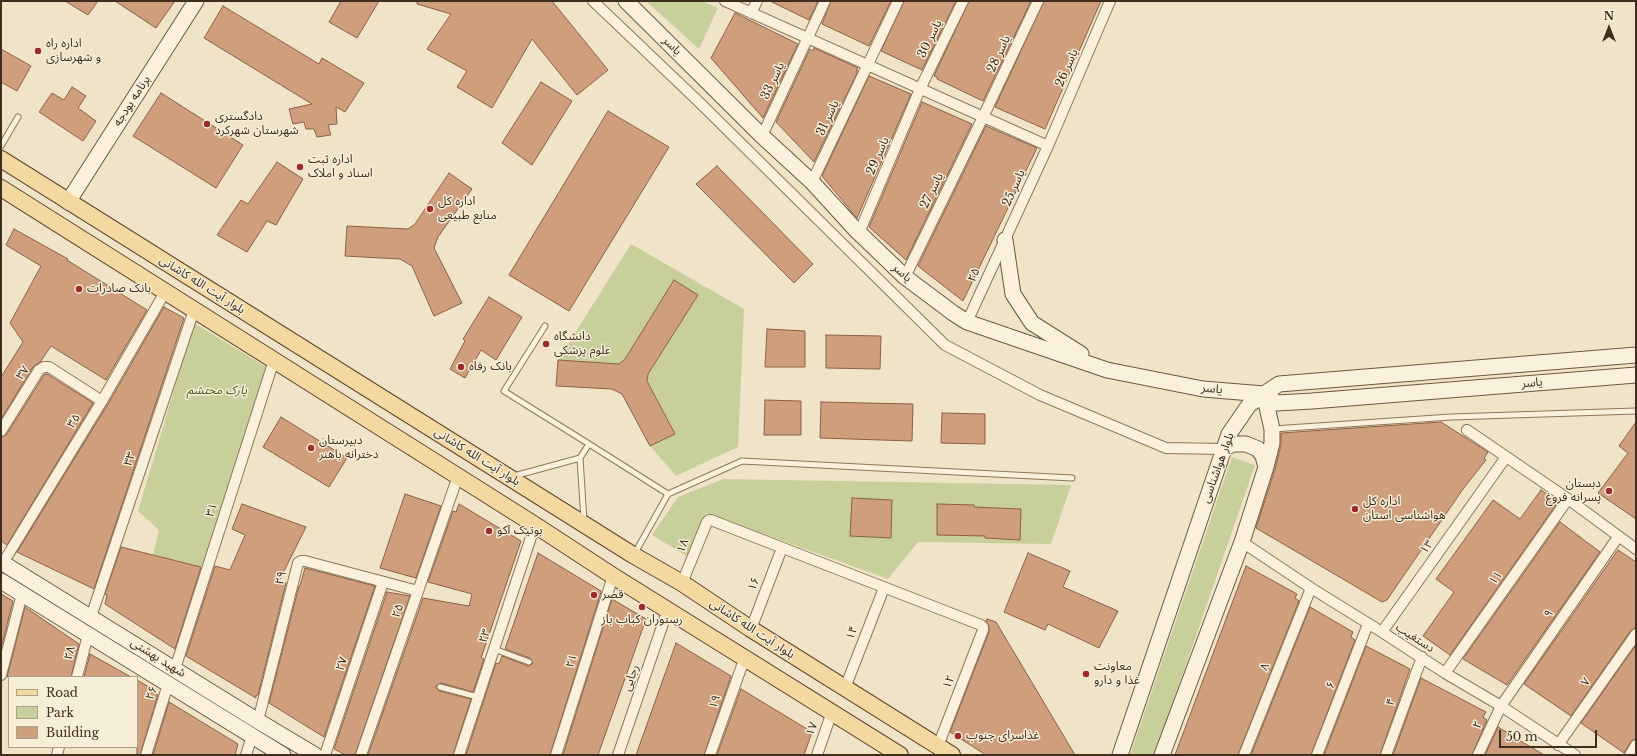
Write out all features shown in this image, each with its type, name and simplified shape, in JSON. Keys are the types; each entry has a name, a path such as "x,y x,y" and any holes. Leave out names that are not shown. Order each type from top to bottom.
{"main road":[{"name":"برنامه بودجه","path":"68,202 196,1"},
{"name":"یاسر","path":"626,1 762,136 812,182 859,233 905,277 952,313 967,322 1107,370 1203,389 1264,394 1277,403 1636,375"},
{"name":"بلوار آیت الله کاشانی","path":"1,160 633,556 682,583 751,629 952,755"},
{"name":"بلوار آیت الله کاشانی","path":"1,188 536,525 613,576 900,755"},
{"path":"1005,240 1013,294 1032,323 1107,370"},
{"name":"یاسر","path":"1264,394 1279,384 1636,355"},
{"name":"بلوار هواشناسی","path":"1120,755 1223,449 1229,434 1249,405 1264,394"},
{"path":"1162,755 1242,542 1266,467 1272,443 1272,429 1264,394"},
{"path":"1223,449 1232,444 1246,444 1258,450 1263,456 1266,467"},
{"name":"شهید بهشتی","path":"2,562 315,755"},
{"name":"شهید بهشتی","path":"1,581 283,755"}],"street":[{"path":"592,1 698,101 945,345 1040,395 1166,448 1223,449"},
{"path":"725,1 1048,146"},
{"path":"751,13 757,1"},
{"name":"یاسر 33","path":"762,136 825,1"},
{"name":"یاسر 31","path":"812,182 898,1"},
{"name":"یاسر 30","path":"920,89 962,1"},
{"name":"یاسر 28","path":"984,117 1038,1"},
{"name":"یاسر 26","path":"1048,146 1110,1"},
{"name":"یاسر 29","path":"859,233 920,89"},
{"name":"یاسر 27","path":"905,277 984,117"},
{"name":"یاسر 25","path":"1005,240 1048,146"},
{"name":"۲۵","path":"967,322 1005,240"},
{"name":"۳۵","path":"2,562 102,401 166,292"},
{"name":"۳۳","path":"91,617 194,310"},
{"name":"۳۱","path":"175,669 274,360"},
{"name":"۳۷","path":"1,431 39,370 44,367 49,367 102,401"},
{"path":"1467,430 1568,499 1636,549"},
{"name":"۱۳","path":"1382,632 1506,457"},
{"name":"۲۵","path":"361,755 458,476"},
{"name":"۱۱","path":"1445,673 1568,499"},
{"name":"۱۸","path":"682,583 709,520 782,548"},
{"name":"۲۳","path":"459,755 536,525"},
{"name":"۹","path":"1501,706 1618,537"},
{"name":"دستغیب","path":"1242,542 1311,588 1445,673 1501,706 1575,755"},
{"path":"782,548 884,588"},
{"name":"۱۶","path":"751,629 782,548"},
{"name":"۲۹","path":"258,721 298,563 305,561 418,591"},
{"name":"۲۱","path":"556,755 613,576"},
{"name":"۲۷","path":"325,755 383,582"},
{"name":"۱۲","path":"884,588 983,627 938,746"},
{"name":"۱۴","path":"845,688 884,588"},
{"name":"۸","path":"1244,755 1311,588"},
{"path":"1,675 22,594"},
{"name":"رجایی","path":"618,755 668,609"},
{"name":"۶","path":"1317,755 1368,624"},
{"name":"۷","path":"1558,745 1636,634"},
{"name":"۲۸","path":"77,676 88,635"},
{"name":"۱۹","path":"710,755 745,657"},
{"name":"۴","path":"1386,755 1422,657"},
{"name":"۲۶","path":"146,755 168,684"},
{"name":"۲","path":"1478,755 1501,706"},
{"name":"۱۷","path":"817,755 832,712"},
{"path":"246,755 252,736"},
{"path":"1630,755 1636,746"}],"lane":[{"path":"1,146 18,118"},
{"path":"545,326 504,391 668,494"},
{"path":"1272,429 1451,417 1636,411"},
{"path":"584,524 580,458 589,444"},
{"path":"508,477 580,458"},
{"path":"633,556 668,494 742,461 1072,478"},
{"path":"494,649 529,662"},
{"path":"440,687 478,697"}],"green space":[{"path":"646,1 702,1 718,8 699,49"},
{"path":"631,244 744,309 738,447 676,476 650,446 675,434 647,381 648,374 698,295 674,281 625,359 619,364 558,360"},
{"name":"پارک محتشم","path":"194,323 268,368 203,567 153,555 159,530 138,511"},
{"path":"1232,457 1255,465 1155,755 1130,755"},
{"path":"723,479 1071,485 1051,544 918,542 888,579 706,513 688,557 652,535 678,497"}],"building":[{"path":"65,1 98,1 88,15"},
{"path":"115,1 175,1 156,28"},
{"path":"341,1 379,1 357,38 329,22"},
{"path":"417,1 552,1 608,70 577,95 532,39 492,108 457,87 467,71 427,49 451,14 417,4"},
{"path":"770,1 818,1 809,20"},
{"path":"831,1 891,1 869,46 822,24"},
{"path":"904,1 956,1 922,70 881,51"},
{"path":"969,1 1031,1 983,101 937,79 937,77 934,76"},
{"path":"1044,1 1101,1 1045,129 995,107"},
{"path":"223,6 319,64 322,58 364,83 345,112 336,107 337,124 328,125 331,135 317,137 314,129 306,129 304,122 293,124 289,109 312,104 204,38"},
{"path":"735,13 798,44 763,118 711,58"},
{"path":"814,48 858,68 856,70 858,71 814,162 776,122 810,49 813,51"},
{"path":"1,49 31,66 17,91 1,82"},
{"path":"869,76 911,94 857,218 822,176"},
{"path":"541,82 572,101 532,165 502,143"},
{"path":"72,87 86,96 78,108 96,121 83,141 39,112 52,93 64,100"},
{"path":"161,93 243,145 216,188 133,136"},
{"path":"922,102 972,124 906,260 869,227"},
{"path":"608,111 669,147 569,311 509,275"},
{"path":"986,126 1037,148 963,301 918,266"},
{"path":"277,162 303,179 276,225 267,221 247,252 217,235 241,200 248,204"},
{"path":"717,166 813,264 794,283 696,184"},
{"path":"449,173 472,189 438,237 434,248 462,303 434,316 412,266 400,259 345,256 347,226 408,229 415,224"},
{"path":"14,229 68,259 67,260 147,310 106,380 51,346 41,361 33,367 1,419 1,377 23,342 10,323 41,266 6,245"},
{"path":"674,280 698,295 648,374 647,381 675,434 650,446 622,394 612,389 556,386 558,360 619,364 625,359"},
{"path":"489,297 522,317 496,360 481,350 465,378 450,369 465,341 463,339"},
{"path":"164,307 184,318 94,589 17,552 108,404"},
{"path":"767,329 805,331 805,367 765,367"},
{"path":"826,335 881,336 880,369 826,368"},
{"path":"47,374 93,403 7,545 1,541 1,437 7,434 44,375"},
{"path":"765,400 801,401 801,435 764,435"},
{"path":"821,402 913,404 912,441 820,438"},
{"path":"942,413 985,414 985,444 941,443"},
{"path":"281,417 347,458 329,487 263,447"},
{"name":"اداره کل هواشناسی استان","path":"1441,422 1488,452 1484,459 1486,460 1463,489 1387,600 1382,602 1256,528 1275,469 1281,445 1281,433"},
{"path":"1636,422 1636,519 1598,493 1628,453 1619,446"},
{"path":"1541,490 1558,502 1450,655 1423,636 1454,592 1436,579 1493,500 1520,519"},
{"path":"405,494 441,506 416,578 380,568"},
{"path":"852,498 892,500 891,538 850,536"},
{"path":"242,504 306,527 279,581 286,583 256,698 186,656 215,566 230,570 245,535 232,529"},
{"path":"459,504 521,541 481,658 484,659 473,692 441,683 436,686 439,691 471,699 453,755 368,755 423,598 469,606 472,594 428,582 453,511 456,512"},
{"path":"937,504 974,505 974,507 1021,509 1020,540 985,538 985,536 937,535"},
{"path":"1560,522 1600,552 1507,685 1463,659"},
{"path":"121,547 201,567 175,649 105,604 107,595 105,594"},
{"path":"1618,550 1636,562 1636,628 1631,630 1571,716 1524,684"},
{"path":"538,553 601,591 550,755 466,755 496,663 499,664 502,656 528,666 533,663 530,658 505,649"},
{"path":"1028,553 1070,571 1063,587 1118,611 1099,648 1048,624 1045,630 1004,612"},
{"path":"1246,566 1297,594 1295,598 1299,601 1238,755 1175,755"},
{"path":"305,568 375,586 324,737 269,703"},
{"path":"387,592 410,596 355,755 346,755 334,749"},
{"path":"1,594 13,601 1,649"},
{"path":"612,599 646,619 598,755 563,755"},
{"path":"25,607 79,644 71,676 7,677"},
{"path":"1310,607 1353,632 1351,637 1355,640 1311,755 1251,755"},
{"path":"987,619 996,622 1075,755 986,755 950,732 989,632 989,627 986,621"},
{"path":"676,643 731,676 704,755 636,755"},
{"path":"1636,645 1636,739 1631,741 1624,753 1581,723"},
{"path":"1366,646 1410,669 1380,755 1324,755"},
{"path":"90,654 129,676 84,676"},
{"path":"1421,678 1486,712 1483,717 1487,720 1472,755 1393,755"},
{"path":"138,681 154,690 154,693 158,695 140,755 137,755"},
{"path":"741,689 812,732 804,755 717,755"},
{"path":"169,702 238,744 235,755 153,755"},
{"path":"1498,727 1544,755 1485,755"}],"place":[{"name":"اداره راه و شهرسازی","path":"38,51"},
{"name":"دادگستری شهرستان شهرکرد","path":"207,124"},
{"name":"اداره ثبت اسناد و املاک","path":"300,167"},
{"name":"اداره کل منابع طبیعی","path":"430,209"},
{"name":"بانک صادرات","path":"79,289"},
{"name":"دانشگاه علوم پزشکی","path":"546,344"},
{"name":"بانک رفاه","path":"461,367"},
{"name":"دبیرستان دخترانه باهنر","path":"311,448"},
{"name":"دبستان پسرانه فروغ","path":"1609,491"},
{"name":"اداره کل هواشناسی استان","path":"1355,509"},
{"name":"بوتیک آکو","path":"489,531"},
{"name":"قصر","path":"594,595"},
{"name":"رستوران کباب باز","path":"642,607"},
{"name":"معاونت غذا و دارو","path":"1086,674"},
{"name":"غذاسرای جنوب","path":"958,736"}]}
